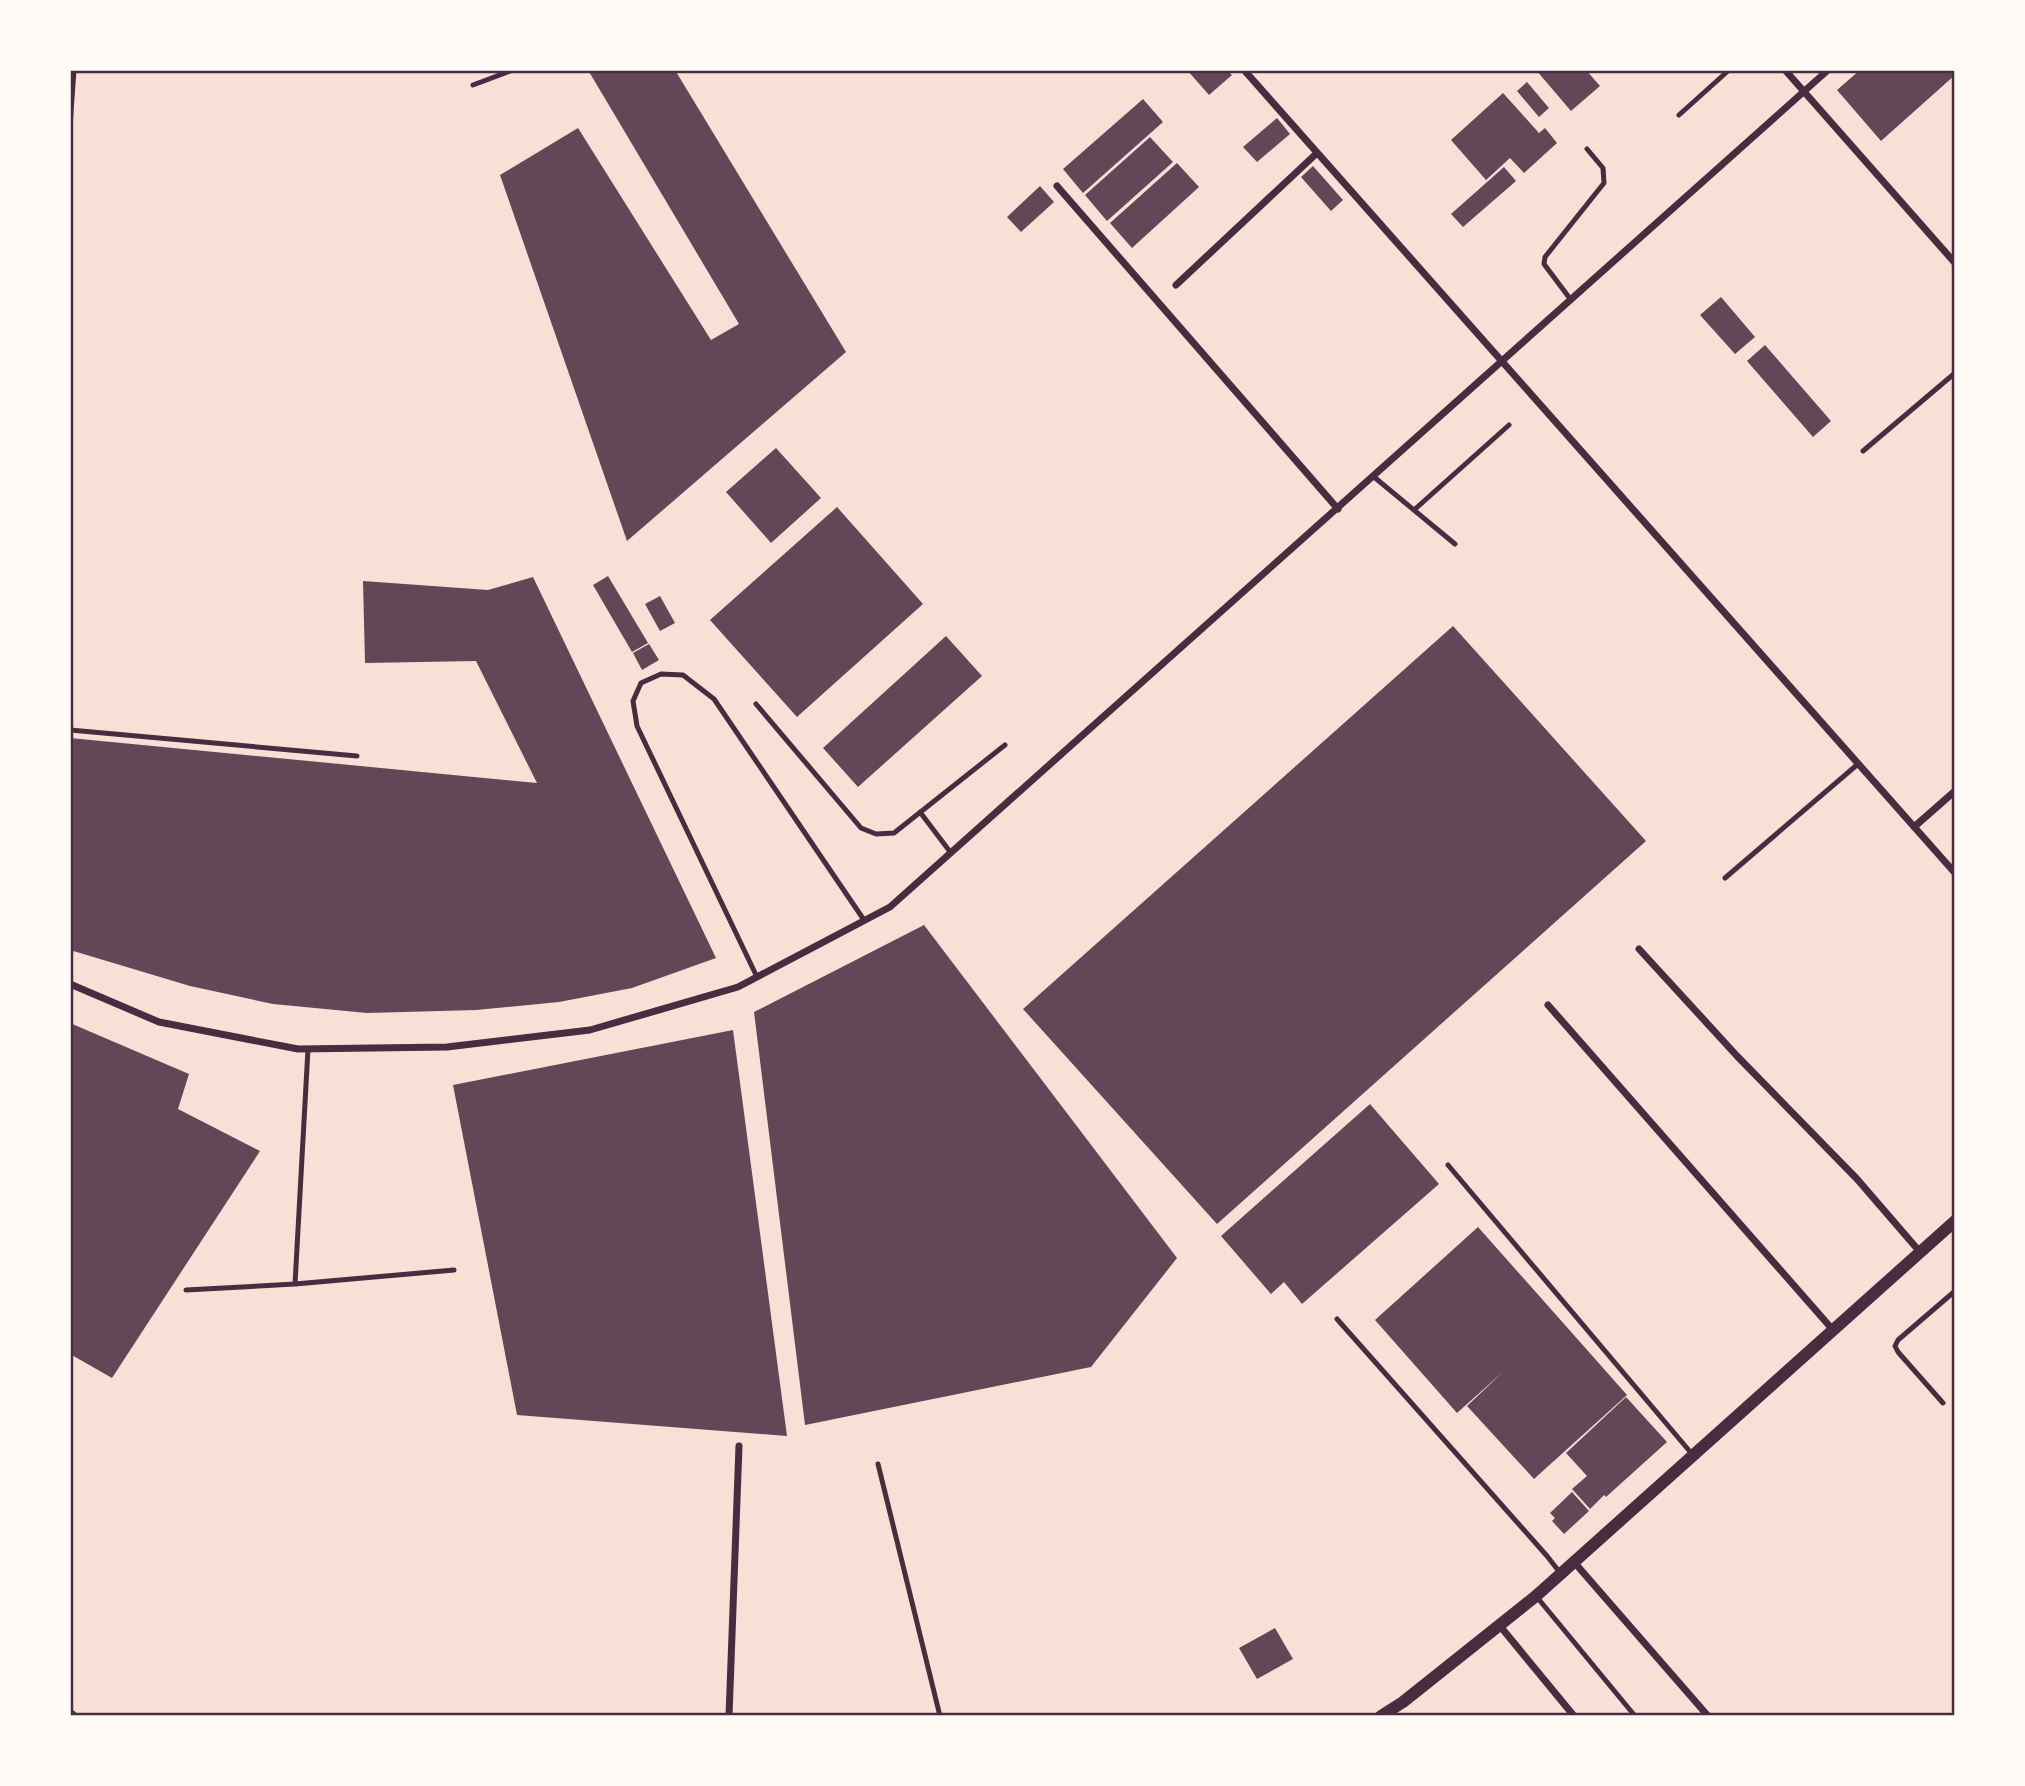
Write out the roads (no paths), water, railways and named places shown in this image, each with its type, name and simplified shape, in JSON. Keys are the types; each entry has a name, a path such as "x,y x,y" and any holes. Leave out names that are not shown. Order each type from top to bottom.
{"street":[{"path":"1244,70 1955,873"},
{"path":"1785,70 1955,263"},
{"path":"70,984 159,1022 298,1049 447,1047 590,1030 738,987 890,907 1828,70"},
{"path":"1176,285 1317,153"},
{"path":"1057,186 1338,509"},
{"path":"1914,827 1955,791"},
{"path":"1639,950 1737,1056 1857,1178 1920,1252"},
{"path":"1548,1005 1833,1330"},
{"path":"1381,1716 1403,1702 1536,1596 1954,1222"},
{"path":"729,1716 739,1446"},
{"path":"1574,1562 1708,1716"},
{"path":"1500,1626 1574,1716"}],"lane":[{"path":"70,125 74,70"},
{"path":"473,85 513,70"},
{"path":"1679,115 1729,70"},
{"path":"1571,300 1544,264 1545,257 1604,183 1603,168 1587,149"},
{"path":"1863,451 1955,373"},
{"path":"1414,510 1509,425"},
{"path":"1374,477 1455,544"},
{"path":"757,977 637,726 633,701 641,683 661,674 683,675 714,699 864,920"},
{"path":"756,704 861,828 876,834 894,834 1004,745"},
{"path":"70,730 357,756"},
{"path":"1725,878 1858,764"},
{"path":"920,813 951,853"},
{"path":"295,1284 308,1049"},
{"path":"1448,1165 1694,1455"},
{"path":"186,1290 295,1284 454,1270"},
{"path":"1943,1403 1895,1346 1898,1340 1955,1291"},
{"path":"1337,1319 1561,1574"},
{"path":"878,1464 940,1716"},
{"path":"1536,1596 1635,1716"}]}
